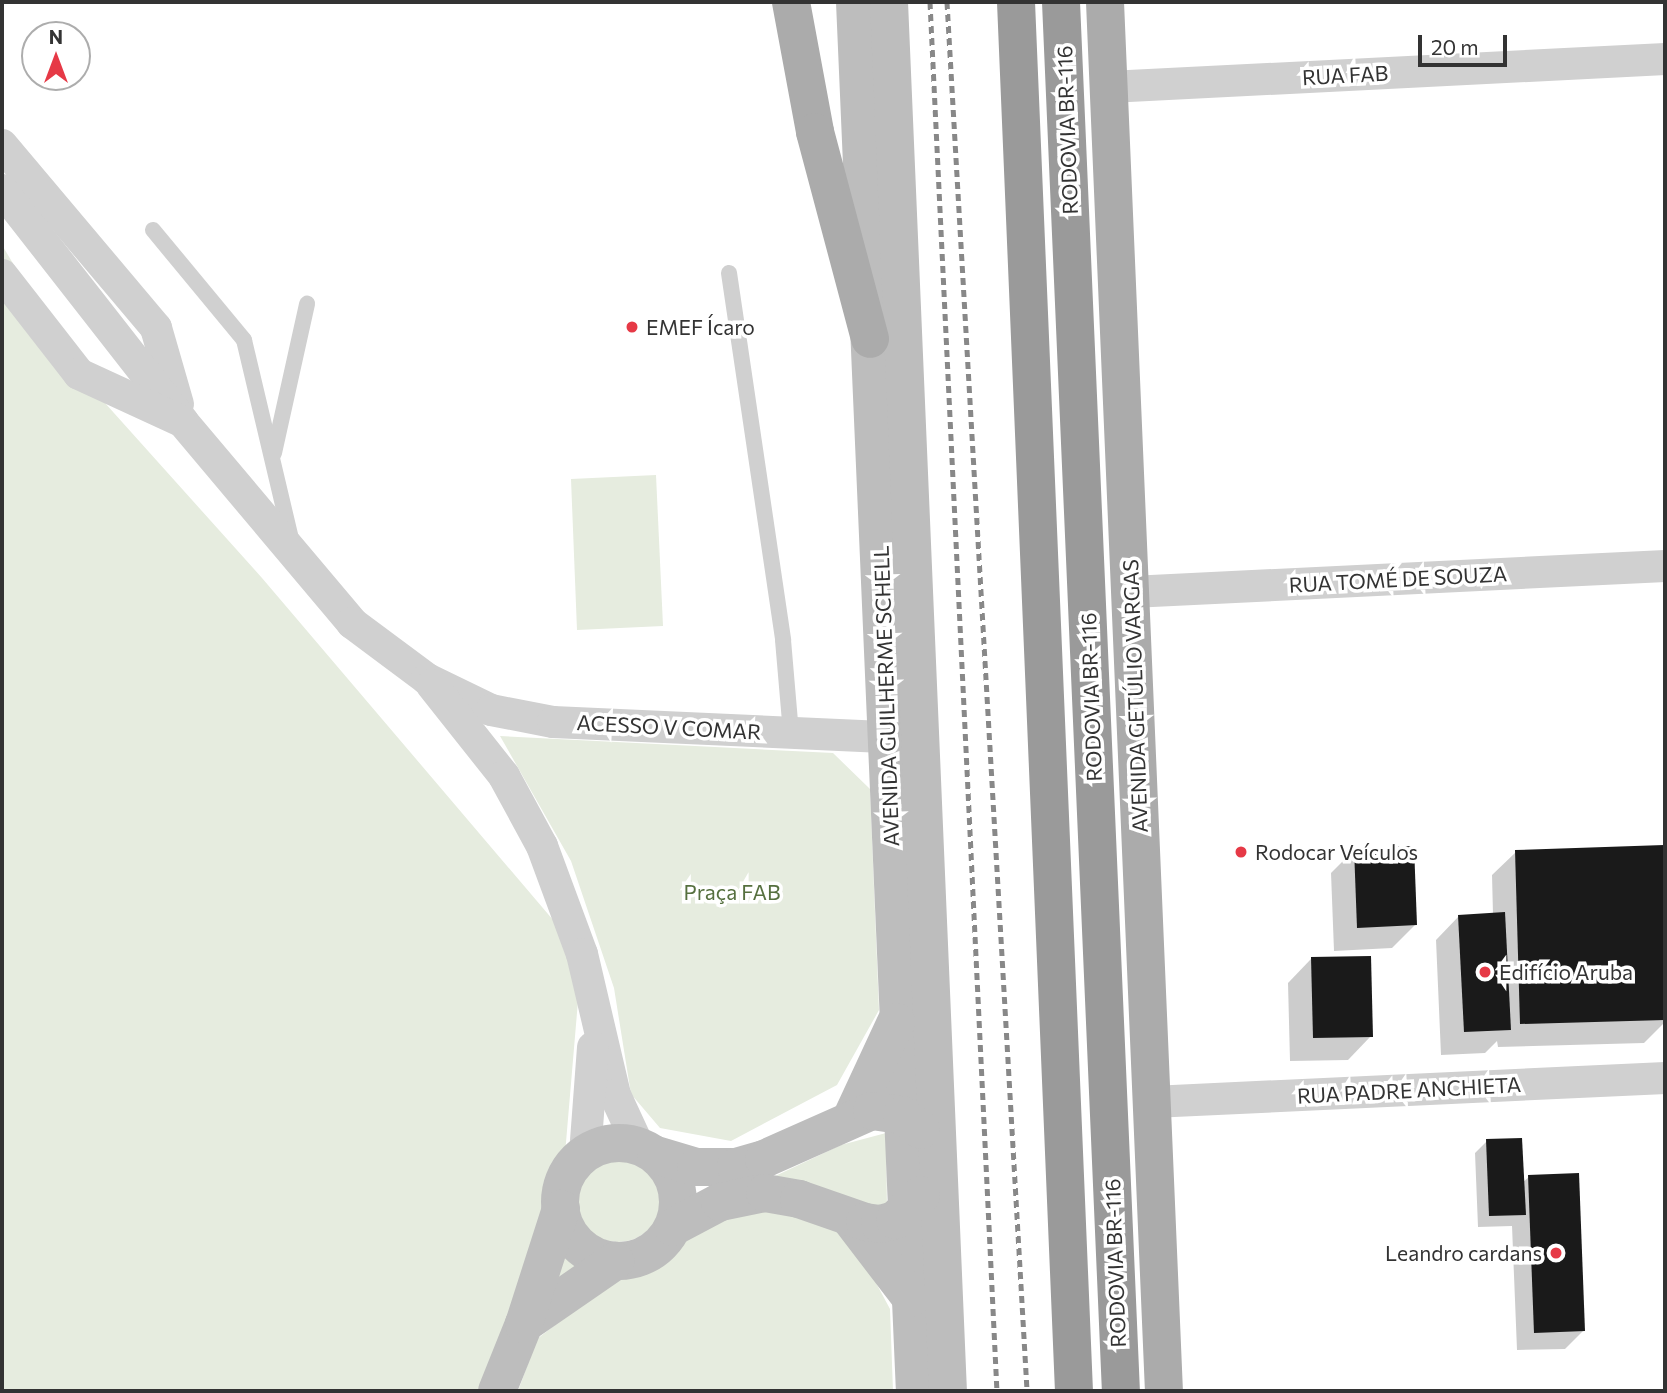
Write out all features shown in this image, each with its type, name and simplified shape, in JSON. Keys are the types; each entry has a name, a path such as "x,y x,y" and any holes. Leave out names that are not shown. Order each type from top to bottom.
{"highway":[{"path":"1016,2 1074,1391"},
{"name":"RODOVIA BR-116","path":"1061,2 1121,1391"},
{"path":"1112,1201 1132,1391"}],"main road":[{"path":"791,2 815,132 870,339"},
{"name":"AVENIDA GUILHERME SCHELL","path":"855,2 870,339 938,1160 948,1391"},
{"name":"AVENIDA GUILHERME SCHELL","path":"889,2 903,738 898,1018 915,1391"},
{"name":"AVENIDA GETÚLIO VARGAS","path":"1105,2 1164,1391"},
{"path":"850,1119 898,1018"},
{"path":"497,1391 524,1324 561,1209 565,1178 585,1154 601,1146 620,1143 696,1167 731,1168 764,1159 872,1111 901,1115 917,1125 938,1160 907,1211 895,1220 880,1224 849,1217 810,1202 765,1193 720,1202 673,1227"},
{"path":"561,1209 566,1228 578,1244 595,1256 615,1261 633,1260 649,1253 663,1242 673,1227 678,1208 677,1188 669,1170 647,1151"},
{"path":"849,1217 911,1298"},
{"path":"524,1324 597,1270 615,1261"}],"street":[{"name":"RUA FAB","path":"1109,87 1665,60"},
{"path":"2,145 156,328 183,422"},
{"name":"ACESSO V COMAR","path":"10,210 352,623 427,679 491,710 553,722 903,738"},
{"path":"2,275 79,374 183,422"},
{"name":"RUA TOMÉ DE SOUZA","path":"1130,592 1665,566"},
{"name":"ACESSO V COMAR","path":"427,679 504,776 542,846 582,954 615,1096 647,1151"},
{"name":"ACESSO V COMAR","path":"585,1154 592,1086 593,1007"},
{"name":"RUA PADRE ANCHIETA","path":"1152,1102 1665,1078"}],"lane":[{"path":"153,230 244,340 294,551"},
{"path":"729,273 778,602 791,733"},
{"path":"272,459 307,304"}],"green space":[{"path":"2,245 79,374 262,578 582,954 556,1260 560,1252 576,1266 500,1391 2,1391"},
{"path":"656,475 663,626 577,630 571,479"},
{"name":"Praça FAB","path":"500,736 833,753 870,789 879,1010 837,1085 731,1141 660,1128 631,1094 614,988 571,861"},
{"path":"886,1133 887,1211 771,1178 841,1145"},
{"path":"618,1154 635,1157 649,1167 659,1181 662,1198 659,1215 649,1229 635,1239 618,1242 601,1239 587,1229 577,1215 574,1198 577,1181 587,1167 601,1157"},
{"path":"773,1201 852,1238 890,1309 893,1391 518,1391 537,1339 616,1278 652,1267 699,1230"}],"building":[{"path":"1664,845 1665,1020 1520,1024 1515,850"},
{"path":"1414,846 1417,925 1357,928 1354,848"},
{"name":"Edifício Aruba","path":"1505,912 1511,1030 1464,1032 1458,915"},
{"path":"1371,956 1373,1037 1313,1038 1311,957"},
{"path":"1522,1138 1526,1215 1489,1216 1486,1139"},
{"name":"Leandro cardans","path":"1579,1173 1585,1331 1534,1333 1528,1175"}],"railway":[{"path":"930,2 997,1391"},
{"path":"947,2 1027,1391"}],"place":[{"name":"EMEF Ícaro","path":"632,327"},
{"name":"Rodocar Veículos","path":"1241,852"},
{"name":"Edifício Aruba","path":"1485,972"},
{"name":"Leandro cardans","path":"1556,1253"}]}
